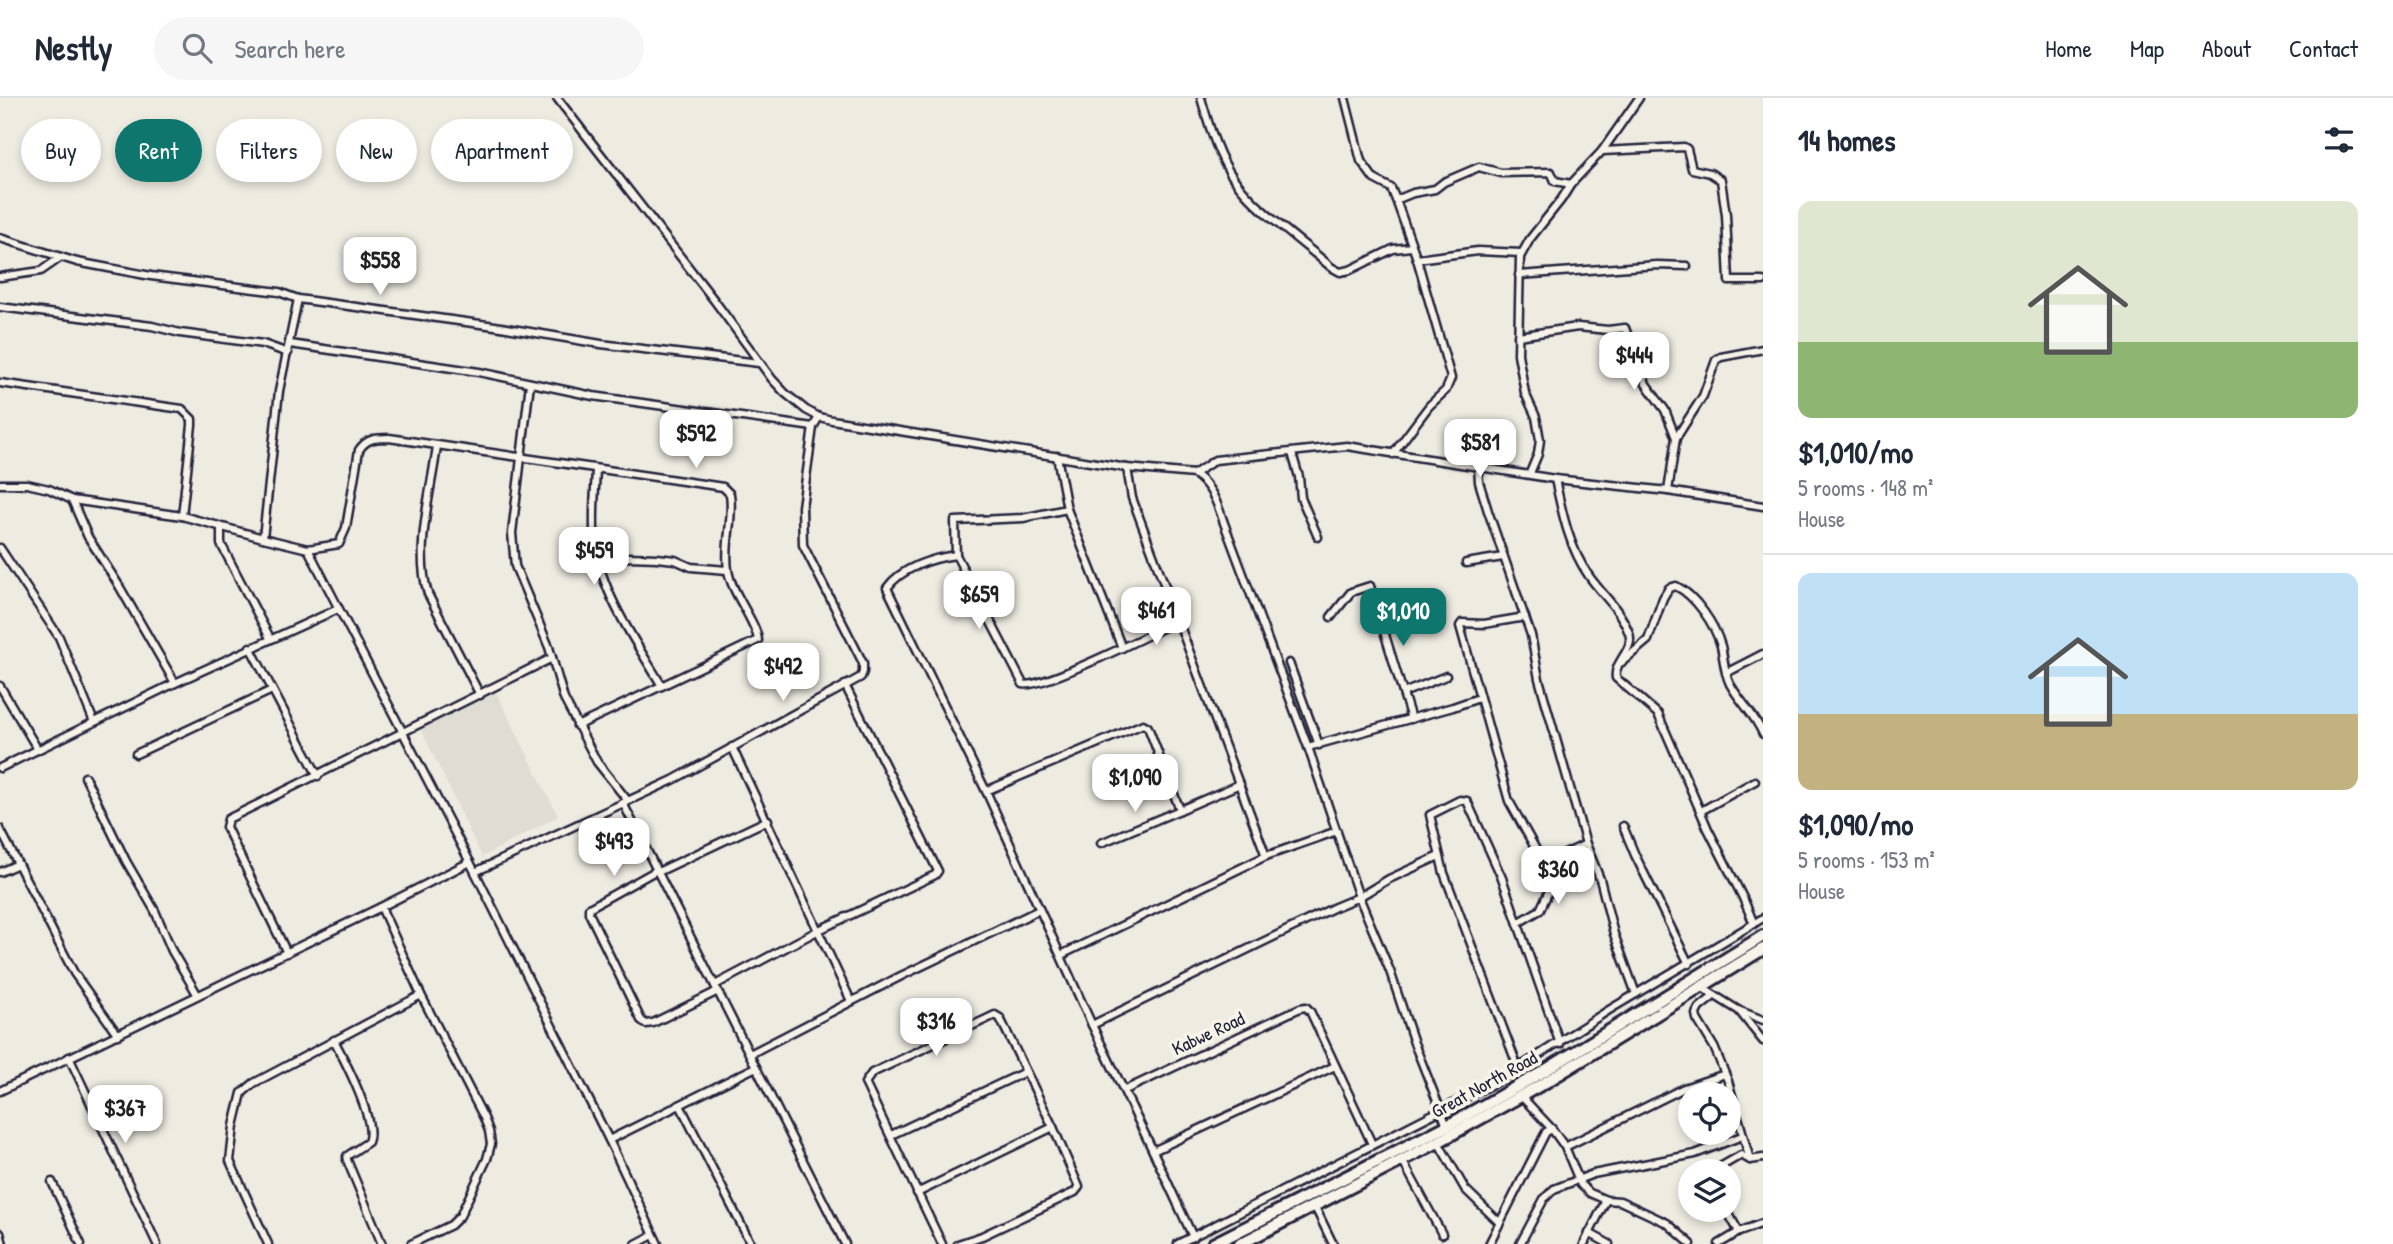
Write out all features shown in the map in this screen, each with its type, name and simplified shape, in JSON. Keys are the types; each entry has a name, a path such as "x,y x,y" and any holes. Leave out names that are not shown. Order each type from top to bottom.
{"main road":[{"name":"Great North Road","path":"1213,1244 1447,1126 1541,1073 1763,936"},
{"name":"Great North Road","path":"1240,1244 1521,1096 1763,949"}],"street":[{"path":"557,98 714,300 759,363 785,393 820,417 1127,468 1194,474 1203,480 1213,493 1308,747 1359,897 1390,971 1447,1126"},
{"path":"1200,98 1220,153 1232,177 1254,203 1331,267 1340,272 1350,271 1393,249 1412,247"},
{"path":"1345,98 1361,161 1374,179 1391,188 1396,200 1417,259 1451,378 1447,390 1429,406 1394,454"},
{"path":"1530,473 1541,440 1523,382 1518,354 1521,253 1571,184 1602,151 1639,98"},
{"path":"1602,151 1687,149 1692,169 1710,173 1721,180 1729,281 1763,281"},
{"path":"1396,200 1436,190 1444,182 1479,167 1501,173 1551,172 1555,181 1571,184"},
{"path":"0,238 77,262 151,276 279,292 298,299 495,326 601,345 759,363"},
{"path":"1417,259 1478,251 1521,253"},
{"path":"0,277 41,271 61,257"},
{"path":"1519,275 1657,265 1687,266"},
{"path":"263,538 279,391 298,299"},
{"path":"0,307 152,326 180,333 263,344 288,353"},
{"path":"1518,336 1578,327 1608,330 1625,328 1646,384 1665,410 1676,438"},
{"path":"290,344 479,372 593,396 813,427"},
{"path":"1668,491 1676,438 1703,396 1716,360 1763,349"},
{"path":"0,383 182,409 192,419 182,516"},
{"path":"530,383 512,533 512,556 552,659 564,699 597,762 626,802 845,1244"},
{"path":"475,872 673,780 861,677 863,663 803,545 802,507 813,427 820,417"},
{"path":"0,484 26,484 49,489 72,500 182,516 309,549 339,544 343,538 359,450 364,442 373,438 389,438 723,487 731,499 727,569 758,640 577,726"},
{"path":"438,446 422,551 424,583 480,695"},
{"path":"1194,474 1215,460 1347,446 1555,479 1668,491 1763,506"},
{"path":"1292,453 1299,477 1300,498 1318,537"},
{"path":"1057,456 1067,509 1122,648"},
{"path":"1478,465 1479,482 1531,635 1539,679 1586,844 1600,879 1614,934 1636,994"},
{"path":"1127,468 1132,498 1266,856"},
{"path":"596,469 594,526 599,564 640,652 662,685"},
{"path":"1555,479 1563,516 1588,575 1619,612 1630,636 1630,642 1615,671 1616,678 1658,714 1754,924"},
{"path":"72,500 88,537 176,682"},
{"path":"1067,509 1023,518 955,521 956,555 1026,687 1122,648 1178,620"},
{"path":"221,528 220,544 270,638"},
{"path":"0,548 59,637 94,722"},
{"path":"309,549 470,862 658,1244"},
{"path":"956,555 926,561 908,571 887,589 986,791 1092,1025 1193,1237"},
{"path":"599,564 629,557 657,558 675,560 691,567 727,569"},
{"path":"1466,563 1503,557"},
{"path":"1331,617 1351,592 1370,586 1411,719"},
{"path":"1619,665 1648,640 1669,588 1676,586 1683,589 1712,625 1726,673 1746,710 1760,720 1763,734"},
{"path":"0,768 250,647 338,609"},
{"path":"1518,923 1536,914 1545,902 1549,891 1544,864 1508,801 1461,624 1484,624 1525,617"},
{"path":"250,647 318,776"},
{"path":"1726,673 1763,654"},
{"path":"287,953 226,827 231,817 552,659"},
{"path":"1289,663 1319,744"},
{"path":"1403,693 1446,676"},
{"path":"1286,688 1297,684"},
{"path":"768,820 658,871 589,908 589,913 641,1020 646,1024 653,1023 819,930 938,872 845,685"},
{"path":"0,687 38,750"},
{"path":"136,754 272,690"},
{"path":"1308,747 1479,698"},
{"path":"986,791 1146,724 1180,810"},
{"path":"732,747 851,1001"},
{"path":"85,777 126,861 155,911 172,951 197,994"},
{"path":"1701,811 1755,781"},
{"path":"1101,843 1240,783"},
{"path":"1519,1070 1438,856 1430,815 1460,800 1465,800 1475,816 1502,878 1560,1044"},
{"path":"1623,826 1634,855 1689,964"},
{"path":"0,829 74,973 118,1035"},
{"path":"1061,955 1266,856 1337,831"},
{"path":"1544,864 1586,844"},
{"path":"1092,1025 1359,897 1389,879 1438,856"},
{"path":"0,1090 470,862"},
{"path":"0,872 18,864"},
{"path":"381,907 421,995 484,1118 491,1144 487,1159 457,1221 411,1244"},
{"path":"750,1054 851,1001 1040,910"},
{"path":"1178,1244 1519,1070 1636,994 1763,918"},
{"path":"1701,987 1738,1010 1763,1020"},
{"path":"268,1244 230,1161 234,1126 242,1093 254,1083 421,995"},
{"path":"1714,996 1696,1013 1725,1074 1750,1160"},
{"name":"Kabwe Road","path":"1125,1090 1287,1013 1306,1007 1335,1066"},
{"path":"1738,1010 1763,1041"},
{"path":"942,1244 865,1083 872,1073 995,1015 1000,1018 1079,1184 1077,1190 982,1236 958,1244"},
{"path":"334,1041 347,1065 370,1130 368,1142 351,1152 347,1160 382,1244"},
{"path":"68,1057 157,1244"},
{"path":"1153,1150 1335,1066 1372,1144"},
{"path":"609,1140 756,1067"},
{"path":"891,1135 1025,1072"},
{"path":"1566,1147 1684,1088 1725,1074"},
{"path":"1521,1096 1566,1147 1581,1185 1590,1193 1606,1200 1620,1201 1645,1212 1676,1229 1691,1244"},
{"path":"680,1105 751,1244"},
{"path":"917,1193 1053,1127"},
{"path":"1489,1244 1546,1132 1552,1129"},
{"path":"1520,1244 1544,1199 1554,1189 1578,1178 1695,1154 1742,1136"},
{"path":"1438,1142 1465,1189 1500,1223"},
{"path":"1734,1159 1741,1155 1750,1160 1763,1158"},
{"path":"1402,1160 1442,1234"},
{"path":"52,1182 80,1244"},
{"path":"1584,1244 1606,1200"},
{"path":"1314,1205 1333,1244"},
{"path":"1733,1222 1739,1232"},
{"path":"1719,1244 1739,1232 1763,1223"},
{"path":"0,1233 3,1244"},
{"path":"1589,1233 1609,1244"},
{"path":"636,1244 653,1235"},
{"path":"982,1236 985,1244"}],"shaded area":[{"path":"496,692 558,816 482,857 421,729"}]}
